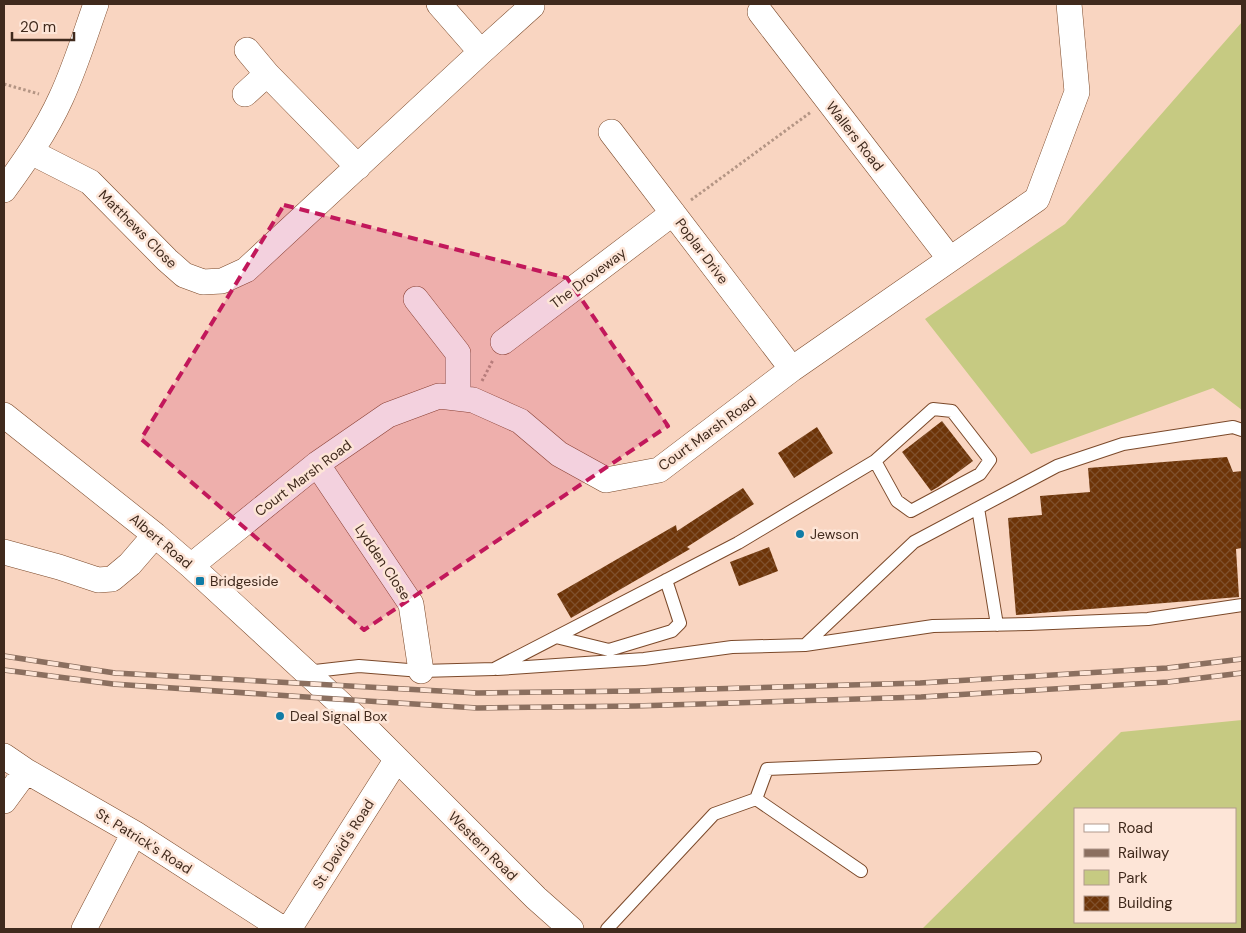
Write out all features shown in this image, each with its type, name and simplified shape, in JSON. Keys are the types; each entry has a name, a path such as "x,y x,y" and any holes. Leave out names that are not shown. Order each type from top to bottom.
{"street":[{"path":"4,190 32,152 61,99 78,58 96,4"},
{"path":"438,4 481,52"},
{"name":"Court Marsh Road","path":"192,566 317,464 388,415 439,396 465,399 520,421 559,454 606,480 659,470 792,369 1037,199 1077,92 1069,4"},
{"name":"Matthews Close","path":"32,152 90,182 184,275 203,282 222,281 246,270 532,6"},
{"name":"Wallers Road","path":"760,12 950,259"},
{"path":"246,50 358,167"},
{"path":"245,94 268,74"},
{"name":"Poplar Drive","path":"611,132 792,369"},
{"name":"The Droveway","path":"503,342 673,213"},
{"path":"416,299 458,353 465,399"},
{"name":"Albert Road","path":"4,415 192,566 355,717 397,759"},
{"name":"Lydden Close","path":"317,464 411,604 421,671"},
{"path":"4,552 60,567 98,580 112,579 130,564 155,535"},
{"name":"St. Patrick's Road","path":"4,756 26,771 134,833 283,929"},
{"name":"St. David's Road","path":"289,929 397,759"},
{"name":"Western Road","path":"397,759 536,898 571,929"},
{"path":"4,801 26,771"},
{"path":"84,929 134,833"}],"lane":[{"path":"494,669 738,543 876,461 933,409 952,411 990,460 980,474 911,511 897,501 876,461"},
{"path":"805,645 914,542 1057,466 1123,444 1233,427 1242,430"},
{"path":"978,508 997,625"},
{"path":"556,636 609,650 672,631 680,623 666,580"},
{"path":"306,672 359,666 421,671 494,669 644,659 732,647 805,645 932,626 1148,619 1242,605"},
{"path":"756,799 766,769 1035,758"},
{"path":"756,799 861,871"},
{"path":"607,929 714,814 756,799"}],"path":[{"path":"4,84 61,99"},
{"path":"673,213 827,100"},
{"path":"465,399 503,342"}],"highlighted area":[{"path":"284,205 567,278 668,426 364,630 141,439"}],"green space":[{"path":"1242,22 1242,410 1213,388 1031,454 925,319 1065,224"},
{"path":"1242,720 1242,929 922,929 1121,732"}],"building":[{"path":"942,421 973,461 931,491 902,452"},
{"path":"817,427 833,453 794,478 778,453"},
{"path":"1227,457 1233,472 1242,471 1242,548 1236,549 1239,597 1016,615 1008,518 1042,515 1040,496 1090,492 1088,468"},
{"path":"743,488 754,504 687,547 690,549 571,618 557,594 676,525 677,531"},
{"path":"769,547 778,571 739,586 730,562"}],"railway":[{"path":"4,656 115,673 477,693 636,691 920,683 1167,668 1242,659"},
{"path":"4,670 113,684 477,708 636,706 921,697 1168,682 1242,673"}],"place":[{"name":"Jewson","path":"800,534"},
{"name":"Bridgeside","path":"200,581"},
{"name":"Deal Signal Box","path":"280,716"}]}
